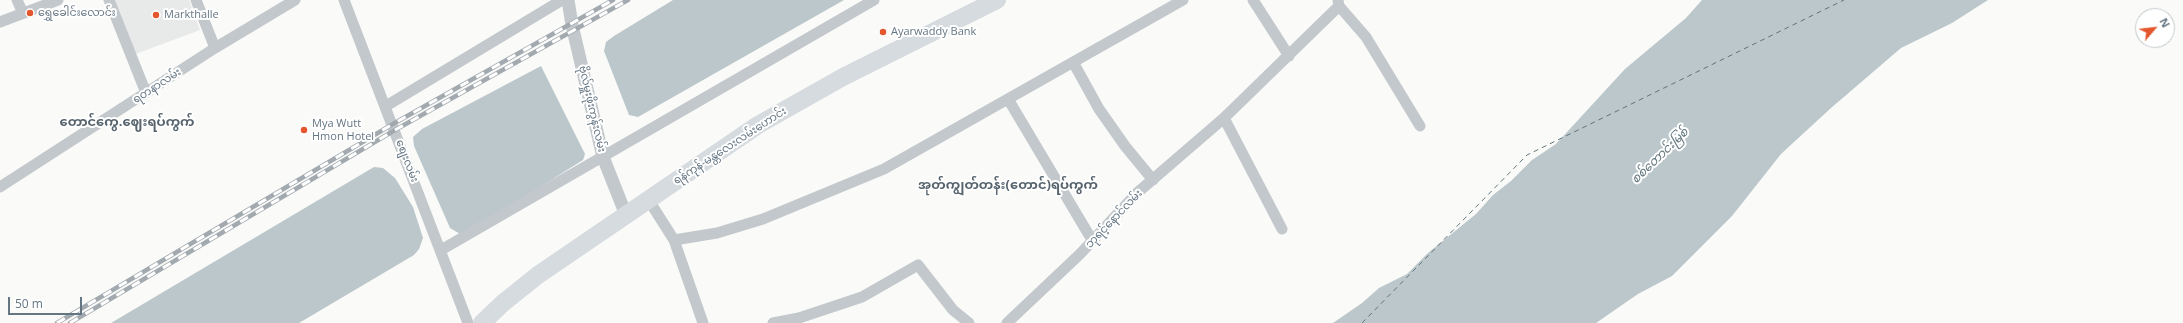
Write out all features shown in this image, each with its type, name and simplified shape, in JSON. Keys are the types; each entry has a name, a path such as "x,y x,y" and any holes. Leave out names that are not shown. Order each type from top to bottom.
{"highway":[{"name":"ရန်ကုန်-မန္တလေးလမ်းဟောင်း","path":"489,320 538,276 648,199 765,121 843,78 997,0"}],"street":[{"path":"17,0 23,13"},
{"path":"0,22 58,0"},
{"path":"109,0 146,92"},
{"path":"196,0 215,48"},
{"name":"ရတနာလမ်း","path":"0,187 215,48 294,0"},
{"name":"စျေးလမ်း","path":"344,0 386,106 468,323"},
{"path":"386,106 562,0"},
{"name":"ဗိုလ်မှူးဖိုးကွန်းလမ်း","path":"568,0 572,25 603,157 626,215"},
{"path":"441,250 874,0"},
{"path":"674,240 717,232 764,219 877,172 915,153 1183,0"},
{"path":"1253,0 1289,56"},
{"path":"1339,3 1366,37 1420,126"},
{"name":"ဘုရင့်နောင်လမ်း","path":"1007,323 1092,240 1137,193 1224,118 1259,82 1289,56 1339,3"},
{"path":"1073,62 1099,109 1125,146 1153,180"},
{"path":"1008,99 1092,240"},
{"path":"1224,118 1282,229"},
{"path":"648,199 674,240 703,323"},
{"path":"773,323 799,318 862,297 918,265 953,310 969,323"}],"shaded area":[{"name":"Markthalle","path":"113,0 189,0 200,30 133,55"}],"water":[{"path":"673,0 844,0 638,117 629,115 604,51 606,42"},
{"name":"စစ်တောင်းမြစ်","path":"1702,0 1988,0 1952,23 1901,48 1831,108 1781,154 1732,216 1672,276 1638,294 1596,323 1333,323 1362,303 1379,288 1407,274 1428,253 1476,214 1493,195 1511,181 1532,160 1556,144 1625,69 1686,18"},
{"path":"541,66 585,154 583,160 470,231 460,234 450,228 414,146 413,137 422,129"},
{"path":"374,167 383,168 395,178 413,207 423,238 419,249 414,255 299,323 111,323"}],"ferry route":[{"path":"1362,323 1527,155 1844,0"}],"railway":[{"path":"57,323 393,124 613,0"},
{"path":"70,323 395,130 628,0"}],"place":[{"name":"ရွှေခေါင်းလောင်း","path":"30,13"},
{"name":"Markthalle","path":"156,15"},
{"name":"Ayarwaddy Bank","path":"883,32"},
{"name":"Mya Wutt Hmon Hotel","path":"304,130"}],"district":[{"name":"တောင်ကွေ.ဈေးရပ်ကွက်","path":"127,122"},
{"name":"အုတ်ကျွတ်တန်း(တောင်)ရပ်ကွက်","path":"1008,185"}]}
